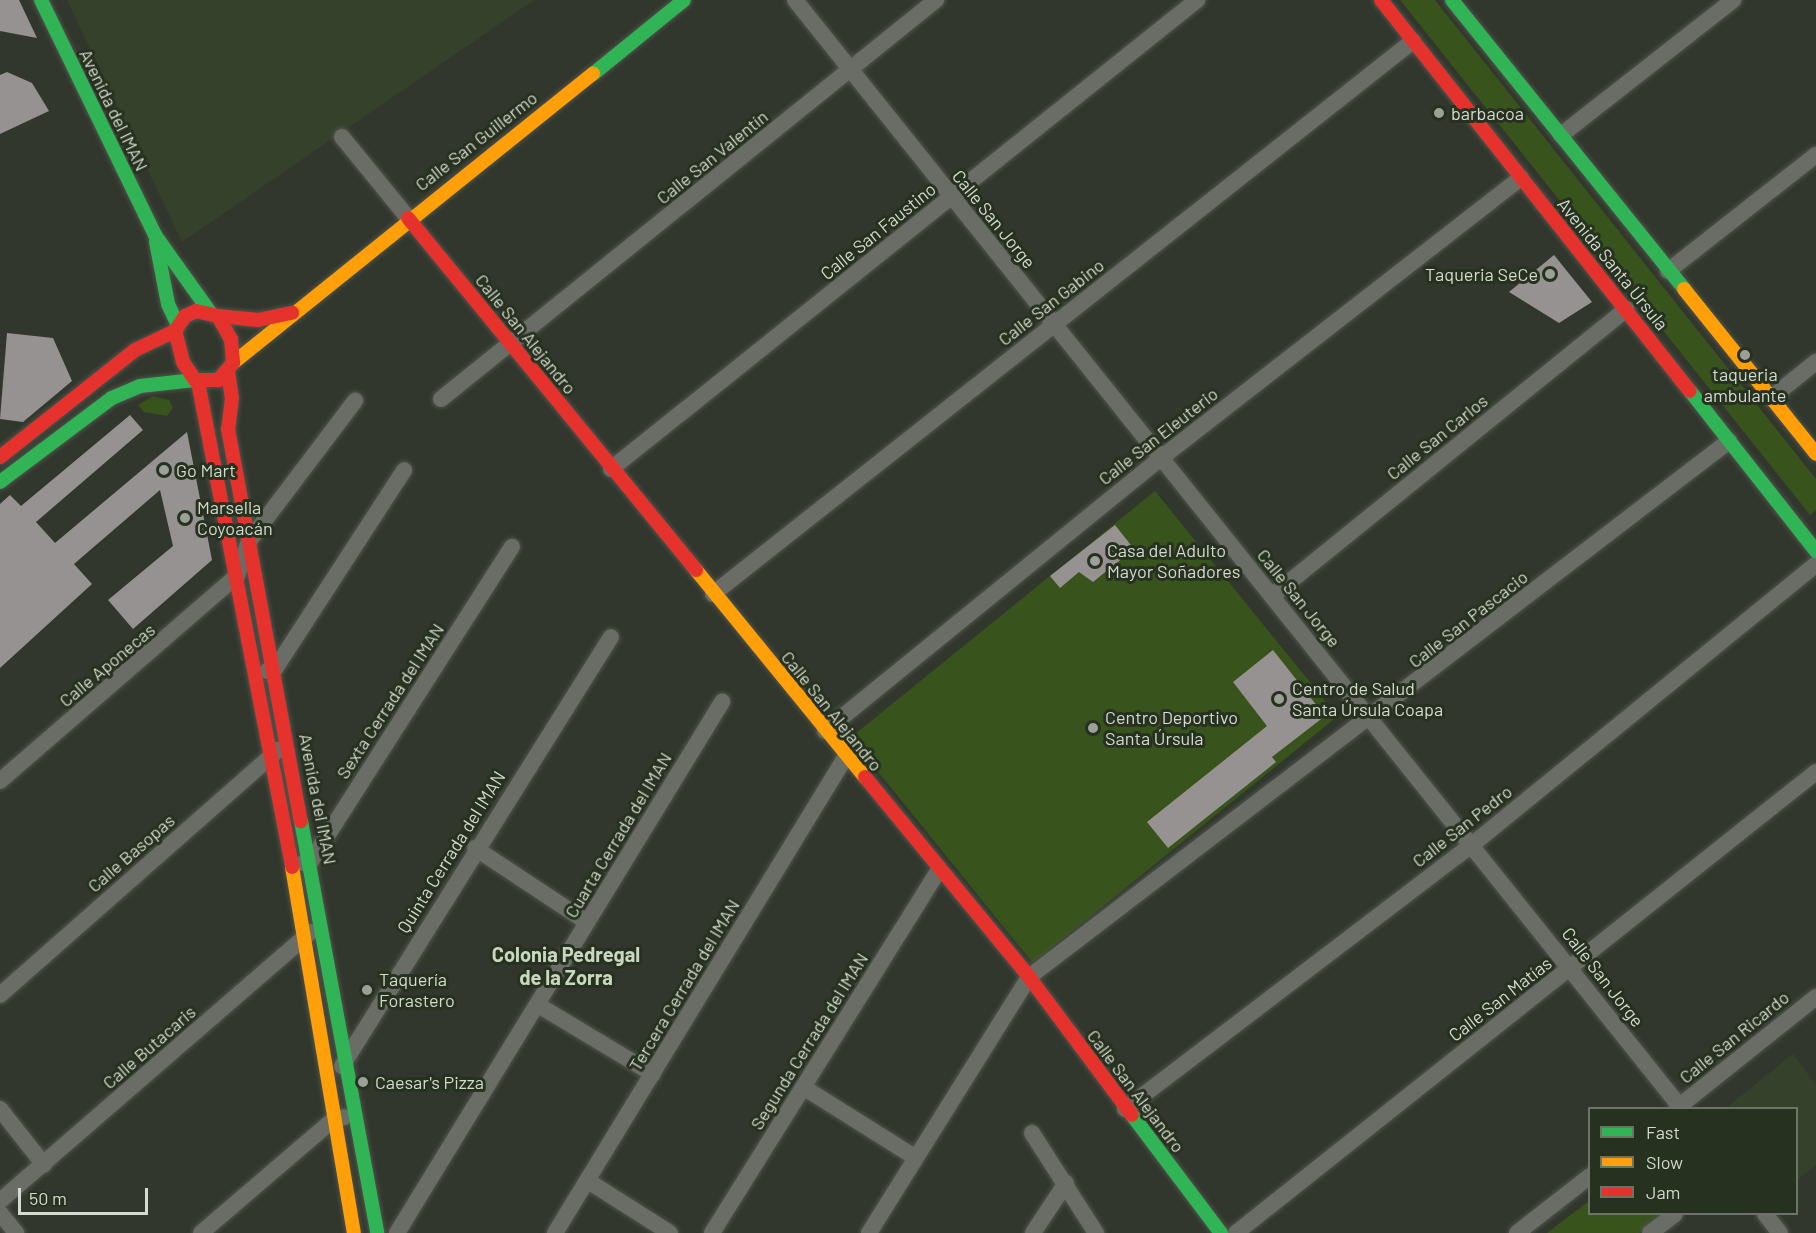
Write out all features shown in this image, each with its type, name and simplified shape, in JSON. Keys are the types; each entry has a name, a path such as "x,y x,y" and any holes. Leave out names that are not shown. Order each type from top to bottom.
{"street":[{"name":"Avenida del IMAN","path":"41,0 154,235 214,314"},
{"name":"Calle San Guillermo","path":"231,367 262,343 292,313 408,218 684,0"},
{"name":"Calle San Jorge","path":"795,0 951,198 1473,844 1678,1107"},
{"name":"Calle San Valentín","path":"441,399 936,0"},
{"name":"Calle San Faustino","path":"611,469 1197,0"},
{"name":"Avenida Santa Úrsula","path":"1381,0 1816,551"},
{"path":"1561,135 1733,0"},
{"path":"1455,1 1816,454"},
{"name":"Calle San Gabino","path":"713,594 1413,41"},
{"path":"342,137 408,218"},
{"path":"1668,271 1816,155"},
{"name":"Calle San Eleuterio","path":"825,731 1161,458 1521,178"},
{"name":"Calle San Alejandro","path":"408,218 513,343 611,469 1029,977 1221,1233"},
{"name":"Avenida del IMAN","path":"154,235 168,304 176,328"},
{"name":"Calle San Carlos","path":"1272,596 1626,309"},
{"path":"0,457 135,350 176,328 196,311 214,314 231,339 231,367 218,380 147,384 112,398 0,482"},
{"name":"Calle San Guillermo","path":"214,314 258,320 292,313"},
{"path":"176,328 183,362 197,381"},
{"path":"1771,398 1816,362"},
{"name":"Avenida del IMAN","path":"231,367 232,398 228,429 323,922 377,1233"},
{"name":"Avenida del IMAN","path":"197,381 273,754 305,937 333,1120 354,1233"},
{"path":"237,576 249,541 355,401"},
{"name":"Calle San Pascacio","path":"1029,977 1370,719 1729,441"},
{"path":"258,673 275,669 404,470"},
{"name":"Sexta Cerrada del IMAN","path":"311,861 512,547"},
{"name":"Calle San Pedro","path":"1125,1108 1473,844 1816,564"},
{"name":"Calle Aponecas","path":"0,782 237,576"},
{"name":"Quinta Cerrada del IMAN","path":"328,1090 475,848 611,637"},
{"name":"Cuarta Cerrada del IMAN","path":"397,1233 722,702"},
{"name":"Calle Basopas","path":"0,995 288,741"},
{"name":"Tercera Cerrada del IMAN","path":"555,1233 846,756"},
{"name":"Calle San Matías","path":"1236,1233 1816,772"},
{"path":"475,848 587,922"},
{"path":"293,866 311,861"},
{"name":"Segunda Cerrada del IMAN","path":"712,1233 939,870"},
{"name":"Calle Butacaris","path":"0,1201 323,922"},
{"path":"869,1233 1029,977"},
{"name":"Calle San Ricardo","path":"1680,1107 1816,997"},
{"path":"538,1005 653,1074"},
{"path":"803,1087 916,1158"},
{"path":"0,1109 44,1165"},
{"path":"201,1233 333,1120 356,1114"},
{"path":"1032,1133 1096,1233"},
{"path":"1517,1233 1588,1178"},
{"path":"588,1181 670,1233"},
{"path":"1033,1233 1066,1183"},
{"path":"0,1213 16,1233"},
{"path":"1650,1233 1674,1215"},
{"path":"1766,1215 1780,1233"}],"shaded area":[{"path":"67,0 534,0 182,242"},
{"path":"1793,1054 1816,1085 1816,1165 1798,1179 1798,1107 1727,1107"}],"green space":[{"path":"1400,0 1435,0 1816,479 1816,510 1810,515"},
{"path":"153,396 169,400 173,408 167,416 144,412 138,405"},
{"name":"Centro Deportivo Santa Úrsula","path":"1155,491 1338,716 1033,963 850,738"},
{"path":"1588,1202 1588,1215 1663,1215 1639,1233 1547,1233"}],"building":[{"path":"0,0 19,0 37,38 0,31"},
{"path":"7,72 32,83 49,111 0,134 0,75"},
{"name":"Taqueria SeCe","path":"1554,255 1592,302 1559,323 1509,292"},
{"path":"7,333 53,338 72,381 23,422 0,419"},
{"path":"130,415 143,430 36,522 55,543 187,432 212,560 133,629 108,600 173,546 160,490 74,564 92,584 0,668 0,504 10,495 21,506"},
{"name":"Casa del Adulto Mayor Soñadores","path":"1115,525 1134,549 1093,582 1079,572 1060,588 1050,576"},
{"path":"1273,650 1325,716 1272,757 1276,762 1168,848 1147,822 1267,726 1233,682"}],"traffic: fast":[{"path":"41,0 155,235 210,312"},
{"path":"593,74 684,0"},
{"path":"1452,0 1684,289"},
{"path":"156,242 168,304 178,325"},
{"path":"0,482 112,398 140,386 195,380"},
{"path":"1690,391 1816,551"},
{"path":"301,821 377,1233"},
{"path":"1132,1115 1221,1233"}],"traffic: slow":[{"path":"233,363 593,74"},
{"path":"1684,289 1816,454"},
{"path":"696,570 865,777"},
{"path":"292,867 354,1233"}],"traffic: jam":[{"path":"1381,0 1690,391"},
{"path":"408,218 696,570"},
{"path":"196,311 218,316 231,339 233,363 218,380 195,380 183,362 175,331 185,316 196,311"},
{"path":"218,316 258,320 292,313"},
{"path":"0,457 135,350 175,331"},
{"path":"228,371 232,398 228,429 301,821"},
{"path":"198,382 292,867"},
{"path":"865,777 1029,977 1132,1115"}],"place":[{"name":"barbacoa","path":"1439,113"},
{"name":"Taqueria SeCe","path":"1550,274"},
{"name":"taqueria ambulante","path":"1745,355"},
{"name":"Go Mart","path":"164,470"},
{"name":"Marsella Coyoacán","path":"185,518"},
{"name":"Casa del Adulto Mayor Soñadores","path":"1095,561"},
{"name":"Centro de Salud Santa Úrsula Coapa","path":"1279,699"},
{"name":"Centro Deportivo Santa Úrsula","path":"1093,728"},
{"name":"Taquería Forastero","path":"367,990"},
{"name":"Caesar's Pizza","path":"363,1082"}],"district":[{"name":"Colonia Pedregal de la Zorra","path":"566,966"}]}
